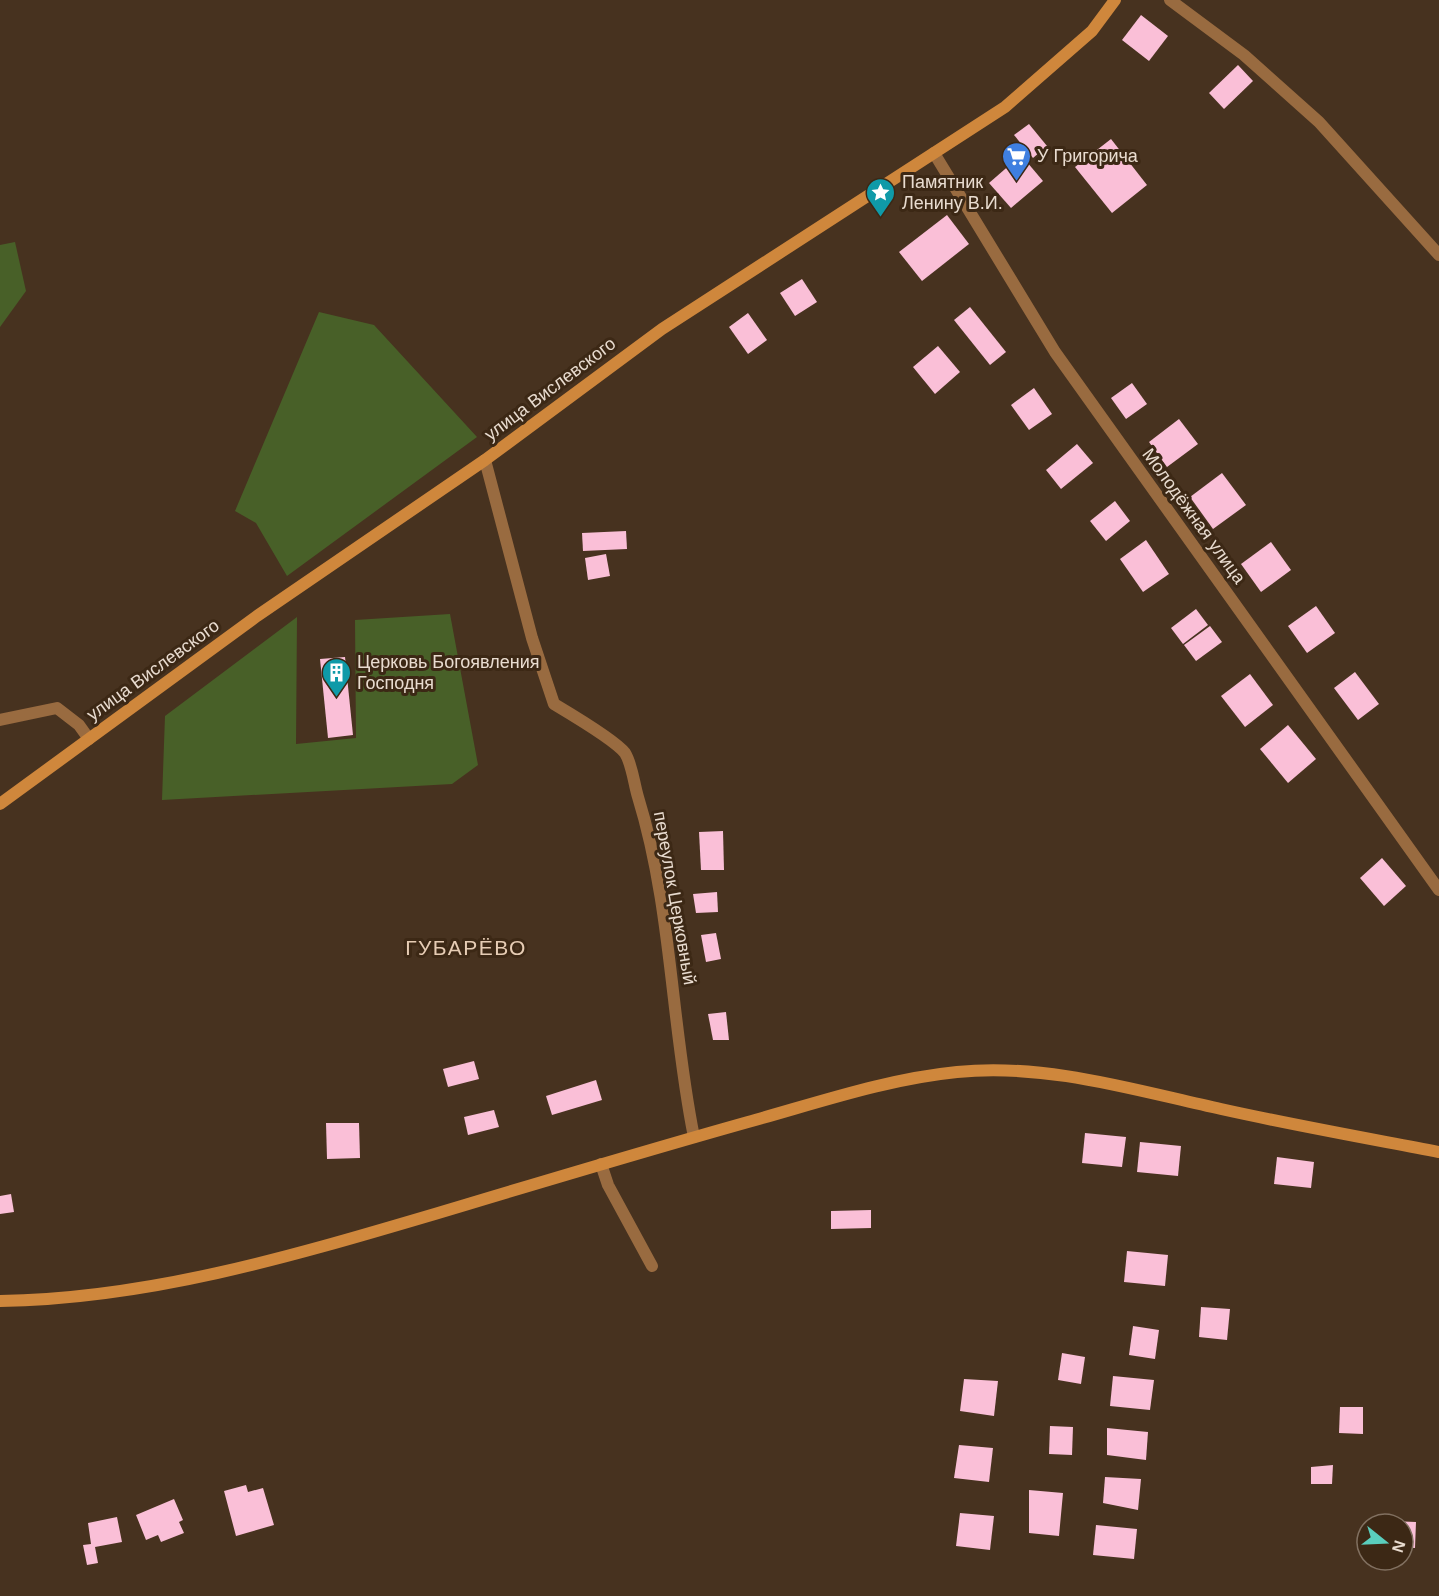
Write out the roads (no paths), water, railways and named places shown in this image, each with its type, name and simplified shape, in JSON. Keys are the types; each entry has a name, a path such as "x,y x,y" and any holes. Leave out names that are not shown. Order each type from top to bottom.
{"main road":[{"name":"улица Вислевского","path":"0,804 257,616 485,460 662,328 1005,107 1092,31 1115,0"},
{"path":"0,1301 105,1294 181,1281 343,1241 694,1137 892,1083 959,1072 1040,1072 1098,1081 1226,1110 1439,1152"}],"street":[{"path":"1170,0 1244,55 1319,122 1439,255"},
{"name":"Молодёжная улица","path":"934,153 1055,352 1439,890"},
{"name":"переулок Церковный","path":"485,460 532,638 554,704 582,720 625,753 646,822 661,905 684,1088 694,1137"},
{"path":"0,720 57,708 79,725 89,739"},
{"path":"601,1164 608,1185 652,1266"}],"place":[{"name":"У Григорича","path":"1016,182"},
{"name":"Памятник Ленину В.И.","path":"881,218"},
{"name":"Церковь Богоявления Господня","path":"336,698"}],"district":[{"name":"ГУБАРЁВО","path":"466,947"}]}
